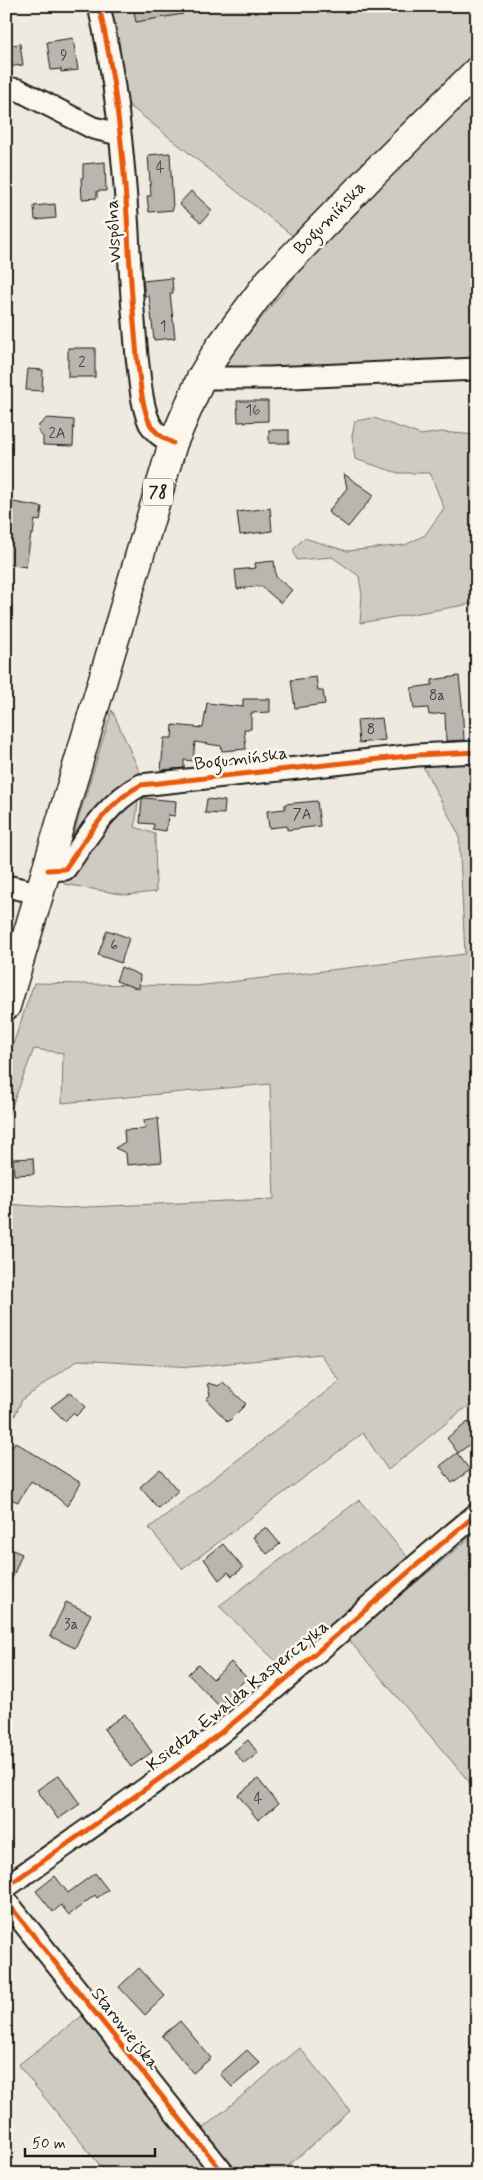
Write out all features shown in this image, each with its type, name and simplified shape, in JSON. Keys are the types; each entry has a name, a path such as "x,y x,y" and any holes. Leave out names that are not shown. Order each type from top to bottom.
{"main road":[{"name":"Bogumińska","path":"6,1006 173,443 201,378 219,348 269,281 374,172 477,71"}],"street":[{"name":"Wspólna","path":"99,6 109,47 125,188 132,308 141,391 150,425 161,437 173,443"},
{"path":"6,88 19,90 93,128 119,134"},
{"path":"201,378 270,378 477,369"},
{"name":"Bogumińska","path":"44,882 65,869 104,814 126,792 140,785 417,754 477,752"},
{"path":"6,886 44,882"},
{"name":"Księdza Ewalda Kasperczyka","path":"6,1886 94,1825 231,1724 324,1647 477,1514"},
{"name":"Starowiejska","path":"6,1901 224,2174"}],"shaded area":[{"path":"111,6 477,6 477,52 294,237 115,94 120,46"},
{"path":"477,91 477,363 215,371 238,347 314,253"},
{"path":"374,418 421,435 441,432 477,435 477,603 360,623 362,595 359,576 332,557 297,560 293,550 304,538 347,551 405,545 425,535 444,508 430,473 398,473 355,459 352,436 355,421"},
{"path":"112,710 141,775 135,827 155,834 156,892 126,895 64,884 68,852"},
{"path":"477,752 477,1402 461,1411 388,1470 363,1433 183,1569 149,1528 340,1381 320,1354 191,1367 78,1360 22,1400 6,1435 6,1204 63,1208 274,1199 270,1084 62,1103 63,1053 34,1049 6,1121 6,1065 34,983 196,986 465,954 459,835 417,755"},
{"path":"359,1500 411,1561 285,1670 219,1606"},
{"path":"477,1532 477,1791 348,1639"},
{"path":"82,2016 212,2174 107,2174 18,2065"},
{"path":"300,2048 350,2111 279,2174 239,2174 203,2128"}],"building":[{"path":"133,6 182,6 183,14 136,22"},
{"path":"73,38 78,70 61,72 61,69 51,70 47,42"},
{"path":"20,44 23,65 6,67 6,46"},
{"path":"170,153 173,210 149,212 147,196 151,196 148,155"},
{"path":"105,162 106,191 97,191 97,198 82,199 81,178 83,178 83,164"},
{"path":"191,191 212,210 201,223 179,204"},
{"path":"55,204 56,218 35,220 34,206"},
{"path":"172,278 173,293 170,293 175,338 154,340 149,296 145,296 143,281"},
{"path":"68,348 95,348 95,377 68,377"},
{"path":"28,369 43,370 42,391 26,390"},
{"path":"237,401 268,401 268,421 238,422"},
{"path":"47,418 74,420 73,446 43,445 43,437 38,431 39,425"},
{"path":"269,430 289,430 289,443 269,443"},
{"path":"344,474 374,495 348,527 328,512 347,488"},
{"path":"13,502 42,507 40,521 35,520 33,535 31,534 26,567 6,564"},
{"path":"270,508 272,531 240,535 237,512"},
{"path":"274,561 276,577 292,590 281,603 261,586 237,589 235,570 256,568 255,563"},
{"path":"459,676 464,740 446,741 445,713 429,715 428,708 414,709 411,688 432,685 432,680"},
{"path":"316,677 318,691 323,691 325,704 295,708 291,680"},
{"path":"243,699 270,699 270,712 251,713 251,729 244,729 246,749 222,751 221,746 195,742 193,761 184,760 184,768 161,770 164,738 172,738 173,725 203,728 207,703 243,707"},
{"path":"382,718 385,740 359,743 357,720"},
{"path":"142,799 176,801 175,816 168,815 166,831 153,829 154,824 140,823"},
{"path":"207,799 225,801 224,814 205,813"},
{"path":"317,801 320,826 287,830 287,826 269,828 267,811 285,809 285,804"},
{"path":"107,930 129,938 121,963 98,955"},
{"path":"121,967 140,975 139,989 116,981"},
{"path":"158,1118 162,1162 127,1165 126,1153 115,1148 125,1142 124,1130 145,1129 144,1120"},
{"path":"33,1158 34,1174 14,1175 13,1159"},
{"path":"223,1382 246,1404 228,1422 206,1399 210,1395 207,1383 218,1386"},
{"path":"71,1392 85,1407 76,1416 73,1413 65,1421 51,1407"},
{"path":"468,1422 477,1434 477,1439 458,1453 447,1438"},
{"path":"15,1442 81,1483 67,1506 53,1494 31,1481 18,1502 6,1497 6,1458"},
{"path":"457,1453 470,1470 452,1483 440,1466"},
{"path":"160,1469 178,1491 158,1508 140,1487"},
{"path":"266,1527 280,1544 267,1554 253,1537"},
{"path":"223,1544 243,1568 232,1576 228,1572 219,1580 204,1559"},
{"path":"6,1547 22,1554 7,1591 6,1591"},
{"path":"66,1602 91,1614 75,1648 50,1636"},
{"path":"231,1662 247,1678 219,1706 188,1674 198,1664 213,1679"},
{"path":"125,1714 152,1752 131,1767 104,1729"},
{"path":"248,1740 258,1753 244,1764 234,1751"},
{"path":"59,1775 80,1804 58,1819 37,1790"},
{"path":"258,1779 278,1804 258,1820 238,1795"},
{"path":"95,1873 108,1890 97,1898 95,1895 69,1915 61,1905 53,1912 36,1891 55,1876 68,1893"},
{"path":"139,1968 165,1996 145,2015 119,1987"},
{"path":"180,2021 211,2058 193,2073 162,2036"},
{"path":"247,2050 260,2063 232,2087 220,2074"}],"cycle path":[{"path":"99,6 115,90 122,147 133,310 141,391 150,424 166,440 173,443"},
{"path":"48,870 65,869 107,811 117,801 141,785 417,755 477,752"},
{"path":"6,1887 149,1786 233,1723 477,1514"},
{"path":"6,1901 224,2174"}]}
